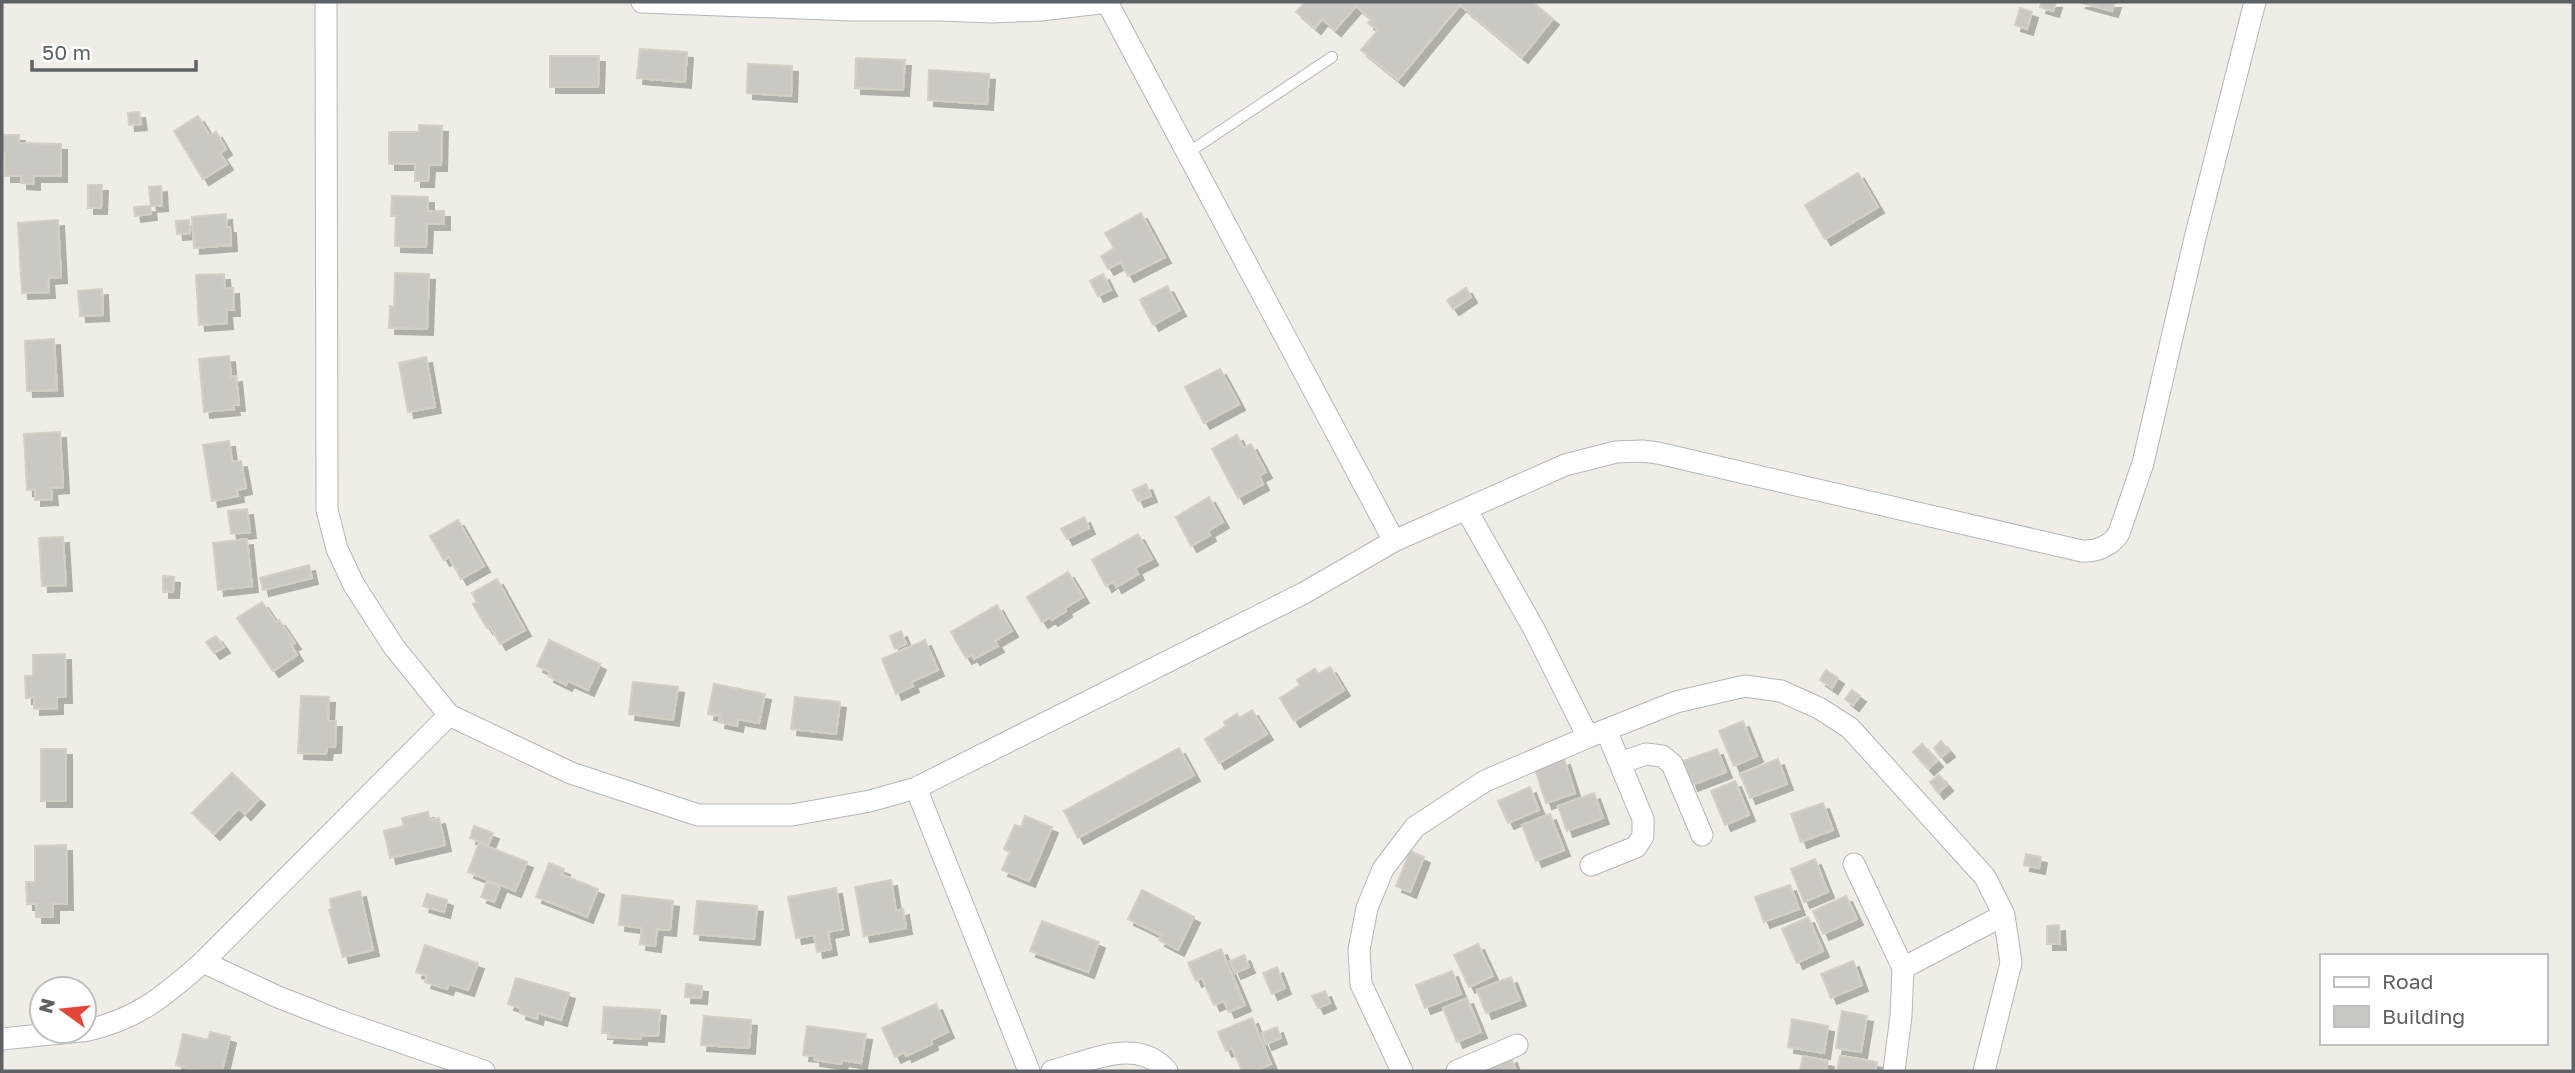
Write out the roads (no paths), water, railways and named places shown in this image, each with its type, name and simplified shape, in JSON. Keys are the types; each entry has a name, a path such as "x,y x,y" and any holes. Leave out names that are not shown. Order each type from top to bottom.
{"street":[{"path":"326,2 327,510 337,549 354,584 394,647 449,715 571,773 698,814 793,815 870,801 916,788 1304,593 1394,541 1565,465 1595,456 1642,451 2082,551 2096,550 2115,541 2143,463 2195,238 2255,2"},
{"path":"642,2 991,12 1041,10 1107,2 1394,541"},
{"path":"1465,509 1597,733 1620,763 1643,818 1643,836 1636,847 1591,864"},
{"path":"1402,1071 1361,984 1359,950 1367,908 1383,869 1415,827 1485,781 1597,733 1676,702 1745,686 1782,691 1819,708 1850,728 1985,877 2004,915 2011,963 1984,1071"},
{"path":"98,1026 131,1016 160,999 203,962 449,715"},
{"path":"1620,763 1646,754 1662,755 1672,764 1702,835"},
{"path":"916,788 1029,1071"},
{"path":"1854,864 1903,968 1901,1016 1894,1071"},
{"path":"1903,968 2004,915"},
{"path":"203,962 278,997 484,1071"},
{"path":"2,1039 28,1036"},
{"path":"1457,1071 1517,1045"},
{"path":"1052,1071 1126,1052 1147,1054 1167,1071"}],"lane":[{"path":"1186,154 1332,57"}]}
